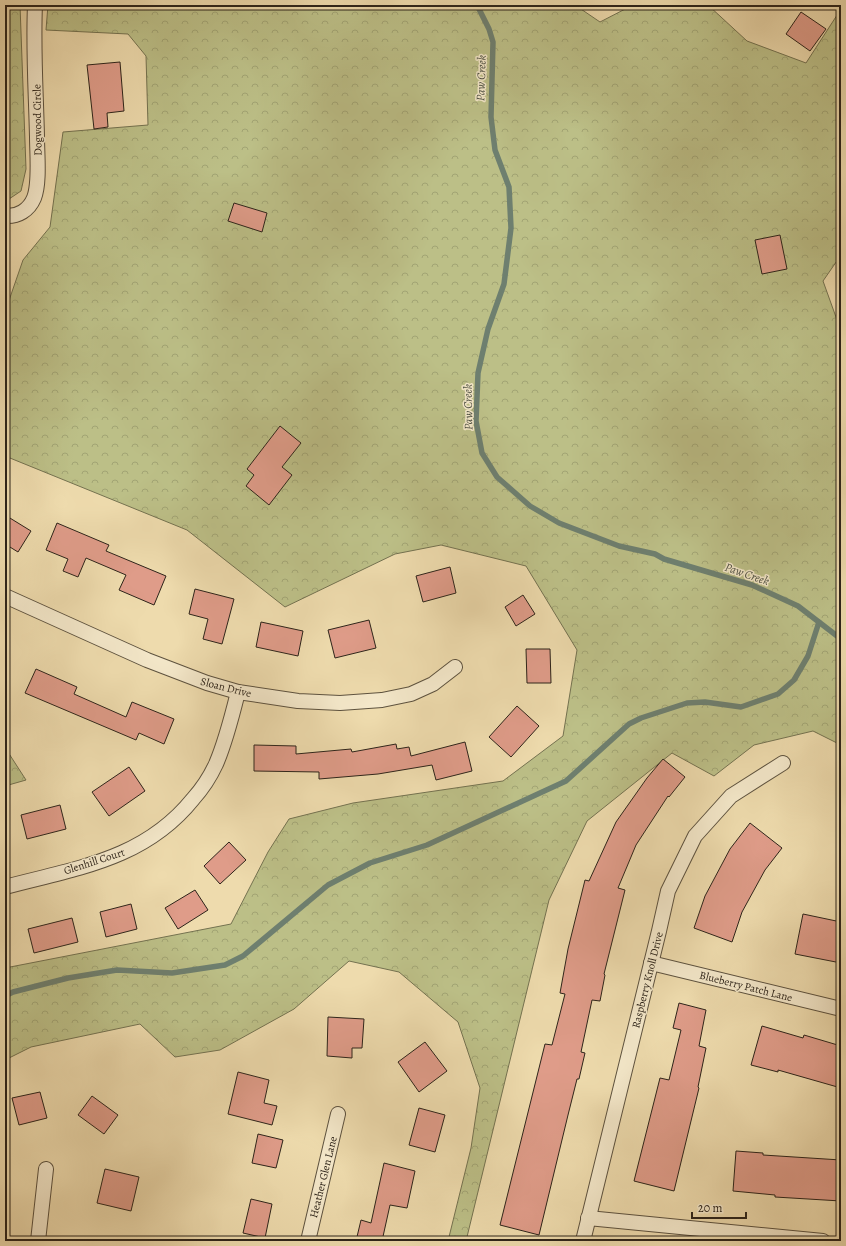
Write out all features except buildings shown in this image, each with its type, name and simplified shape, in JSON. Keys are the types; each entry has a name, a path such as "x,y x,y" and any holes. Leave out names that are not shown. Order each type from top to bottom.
{"street":[{"name":"Dogwood Circle","path":"5,216 20,214 28,208 34,200 36,192 38,164 35,5"},
{"name":"Sloan Drive","path":"5,596 147,660 207,683 238,692 298,701 340,703 382,700 411,694 433,684 455,667"},
{"name":"Glenhill Court","path":"5,887 114,857 134,848 171,824 202,789 215,765 227,734 238,692"},
{"name":"Raspberry Knoll Drive","path":"583,1241 668,890 695,836 731,796 783,763"},
{"name":"Blueberry Patch Lane","path":"651,962 841,1009"},
{"name":"Heather Glen Lane","path":"308,1241 338,1114"},
{"path":"38,1241 46,1169"},
{"path":"588,1218 823,1241"}],"green space":[{"path":"5,5 20,5 26,169 21,191 9,199 5,199"},
{"path":"48,5 575,5 600,22 633,5 708,5 747,41 806,63 841,9 841,255 823,281 841,331 841,560 839,561 841,567 841,745 813,731 754,745 714,776 672,753 587,821 549,900 466,1241 448,1241 471,1148 480,1088 458,1022 399,972 349,961 294,1009 220,1050 175,1057 140,1024 31,1047 5,1060 5,968 231,924 268,852 289,819 353,803 503,781 563,736 577,650 526,566 441,545 395,554 285,607 187,530 5,456 5,312 23,260 50,227 63,132 148,125 146,56 128,34 46,30"},
{"path":"6,749 26,780 5,786"}],"waterway":[{"name":"Paw Creek","path":"477,5 489,29 493,42 491,117 495,150 509,187 511,228 504,284 488,329 478,373 476,421 482,453 497,477 530,506 559,523 619,546 655,554 664,559 752,585 798,606 841,639"},
{"path":"5,996 13,992 68,978 117,970 172,973 225,965 243,956 328,885 370,863 427,845 566,781 629,724 641,718 687,703 705,702 741,707 778,694 794,680 808,656 819,622"}]}
